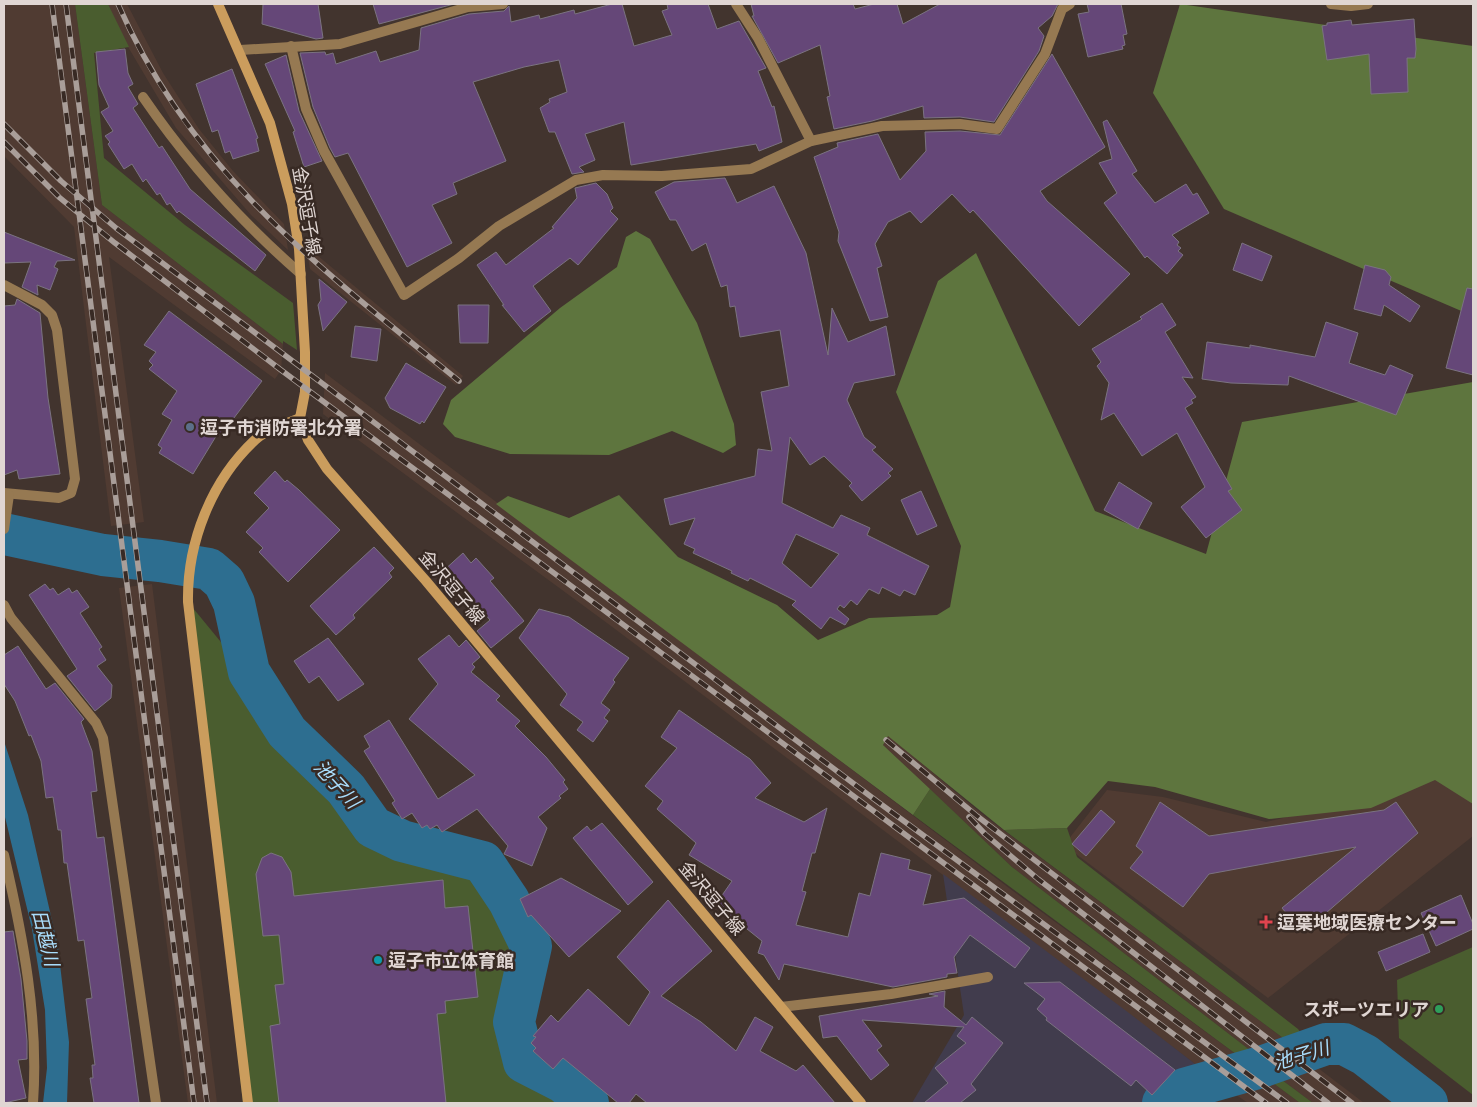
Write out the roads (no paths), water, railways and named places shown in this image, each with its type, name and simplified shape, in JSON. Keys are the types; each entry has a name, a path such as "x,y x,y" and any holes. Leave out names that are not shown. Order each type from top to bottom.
{"main road":[{"name":"金沢逗子線","path":"218,4 240,50 270,122 292,204 301,274 305,352 305,392 300,418 308,440 327,469 426,581 861,1103"},
{"path":"248,1103 188,602 189,567 197,534 213,494 234,464 256,438 300,418"}],"street":[{"path":"240,50 340,44 469,6 503,4"},
{"path":"736,4 758,38 811,141"},
{"path":"1331,4 1351,6 1368,4"},
{"path":"291,46 306,109 324,151 404,295 459,258 499,226 576,180 603,175 662,176 751,168 811,141 882,126 960,124 996,129 1044,54 1063,5"},
{"path":"143,97 202,177 251,229 301,274"},
{"path":"4,285 42,305 52,315 56,330 75,479 70,493 59,498 6,494 4,529"},
{"path":"4,605 11,618 96,723 103,738 156,1103"},
{"path":"4,855 22,934 33,1014 35,1072 33,1103"},
{"path":"781,1007 891,994 988,977"}],"water":[{"name":"田越川","path":"4,741 28,815 58,947 69,1042 67,1103 43,1103 47,1068 45,1010 32,929 4,813"}],"waterway":[{"name":"池子川","path":"4,534 103,555 160,561 209,569 224,582 234,603 249,672 287,732 346,789 373,827 402,841 483,862 509,901 531,946 514,1022 524,1062 563,1082 588,1103"},
{"name":"池子川","path":"1163,1103 1184,1089 1261,1067 1326,1044 1344,1044 1365,1055 1427,1103"}],"railway":[{"path":"52,4 194,1103"},
{"path":"66,4 207,1103"},
{"path":"118,4 148,64 183,118 222,168 264,214 310,257 459,381"},
{"path":"4,124 61,181 116,228 878,802 1287,1103"},
{"path":"4,142 59,197 115,243 281,370 1266,1103"},
{"path":"886,740 977,816 1352,1103"},
{"path":"969,817 985,834 1038,879 1328,1103"}],"place":[{"name":"逗子市消防署北分署","path":"190,427"},
{"name":"逗葉地域医療センター","path":"1266,922"},
{"name":"逗子市立体育館","path":"378,960"},
{"name":"スポーツエリア","path":"1439,1009"}]}
